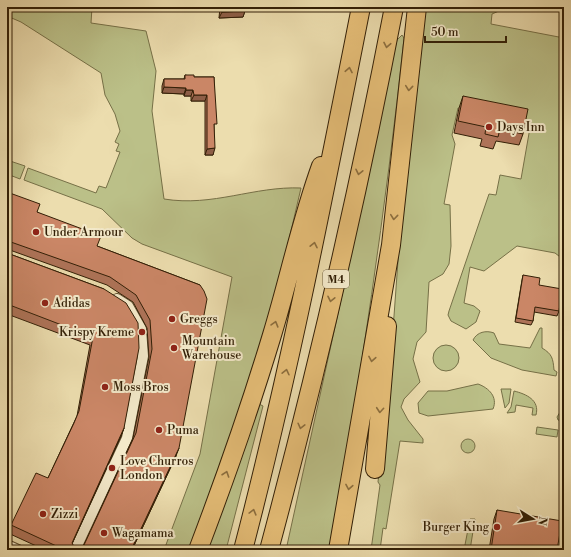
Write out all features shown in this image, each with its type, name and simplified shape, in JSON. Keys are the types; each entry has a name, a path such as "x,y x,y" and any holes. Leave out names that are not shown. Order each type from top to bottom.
{"highway":[{"name":"M4","path":"243,550 269,450 315,242 361,7"},
{"name":"M4","path":"270,550 326,325 382,71 394,7"},
{"path":"338,550 391,245 418,7"},
{"path":"198,550 252,400 288,279 307,203 341,109"},
{"path":"375,469 387,341 391,245"}],"street":[{"path":"75,550 127,438 143,356 141,329 128,306 110,295"},
{"path":"7,545 18,550"}],"green space":[{"path":"7,7 92,7 91,23 146,31 156,71 152,111 164,199 182,201 216,199 267,190 301,188 280,278 231,442 191,550 164,550 200,454 232,277 142,244 132,238 102,209 24,180 28,168 96,193 99,186 106,188 120,152 116,151 119,144 115,142 120,131 115,114 105,95 101,73 21,22 7,16"},
{"path":"425,7 508,7 492,14 491,24 564,38 564,260 555,253 517,246 484,271 470,267 464,303 474,306 480,311 476,322 466,329 451,321 448,315 449,311 489,194 496,195 500,175 521,179 531,122 458,108 452,135 455,144 444,204 450,205 451,246 449,264 443,274 429,282 426,332 417,342 413,359 420,382 404,399 401,407 408,420 423,439 423,443 400,441 386,529 383,528 380,550 371,550 380,485 378,482 399,247"},
{"path":"402,35 404,38 381,230 331,550 286,550 395,48 397,40"},
{"path":"7,160 25,166 20,179 7,174"},
{"path":"540,328 542,328 542,348 548,352 551,357 554,370 557,372 556,376 522,370 491,358 473,340 479,333 491,332 494,333 499,344 530,348"},
{"path":"446,345 456,348 459,358 456,368 446,371 436,368 433,358 436,348"},
{"path":"478,384 486,388 492,394 494,401 493,409 428,416 419,413 418,403 428,391 447,391"},
{"path":"501,389 511,389 509,403 505,408"},
{"path":"514,391 531,398 536,405 536,415 532,415 533,408 516,405 515,412 507,413 511,407"},
{"path":"259,404 263,406 226,550 207,550"},
{"path":"564,406 562,421 558,420 557,417"},
{"path":"537,427 558,430 557,437 536,434"},
{"path":"468,439 473,441 475,446 473,451 468,453 463,451 461,446 463,441"},
{"path":"470,519 475,519 470,550 464,550"},
{"path":"564,523 564,550 559,550"}],"building":[{"path":"222,7 246,7 245,11 222,12"},
{"path":"185,75 194,75 194,77 214,77 217,124 214,124 215,148 207,149 207,95 194,95 193,90 186,90 186,88 164,87 164,79 185,79"},
{"path":"463,96 528,109 523,134 500,129 498,137 485,134 486,127 458,121"},
{"path":"7,192 40,204 37,212 101,236 97,246 200,285 207,299 179,448 131,550 65,550 11,525 36,473 48,478 74,423 79,411 93,337 7,304 7,253 104,289 126,303 138,323 139,348 124,428 72,543 75,548 79,548 84,545 136,433 152,349 150,320 136,295 110,277 8,241 7,242"},
{"path":"523,275 540,278 539,285 562,289 559,311 535,307 533,321 516,318"},
{"path":"497,510 562,521 557,550 491,550"}],"place":[{"name":"Days Inn","path":"489,127"},
{"name":"Under Armour","path":"36,232"},
{"name":"Adidas","path":"45,303"},
{"name":"Greggs","path":"172,319"},
{"name":"Krispy Kreme","path":"142,332"},
{"name":"Mountain Warehouse","path":"174,348"},
{"name":"Moss Bros","path":"105,387"},
{"name":"Puma","path":"159,430"},
{"name":"Love Churros London","path":"112,468"},
{"name":"Zizzi","path":"43,514"},
{"name":"Burger King","path":"497,527"},
{"name":"Wagamama","path":"104,533"}]}
